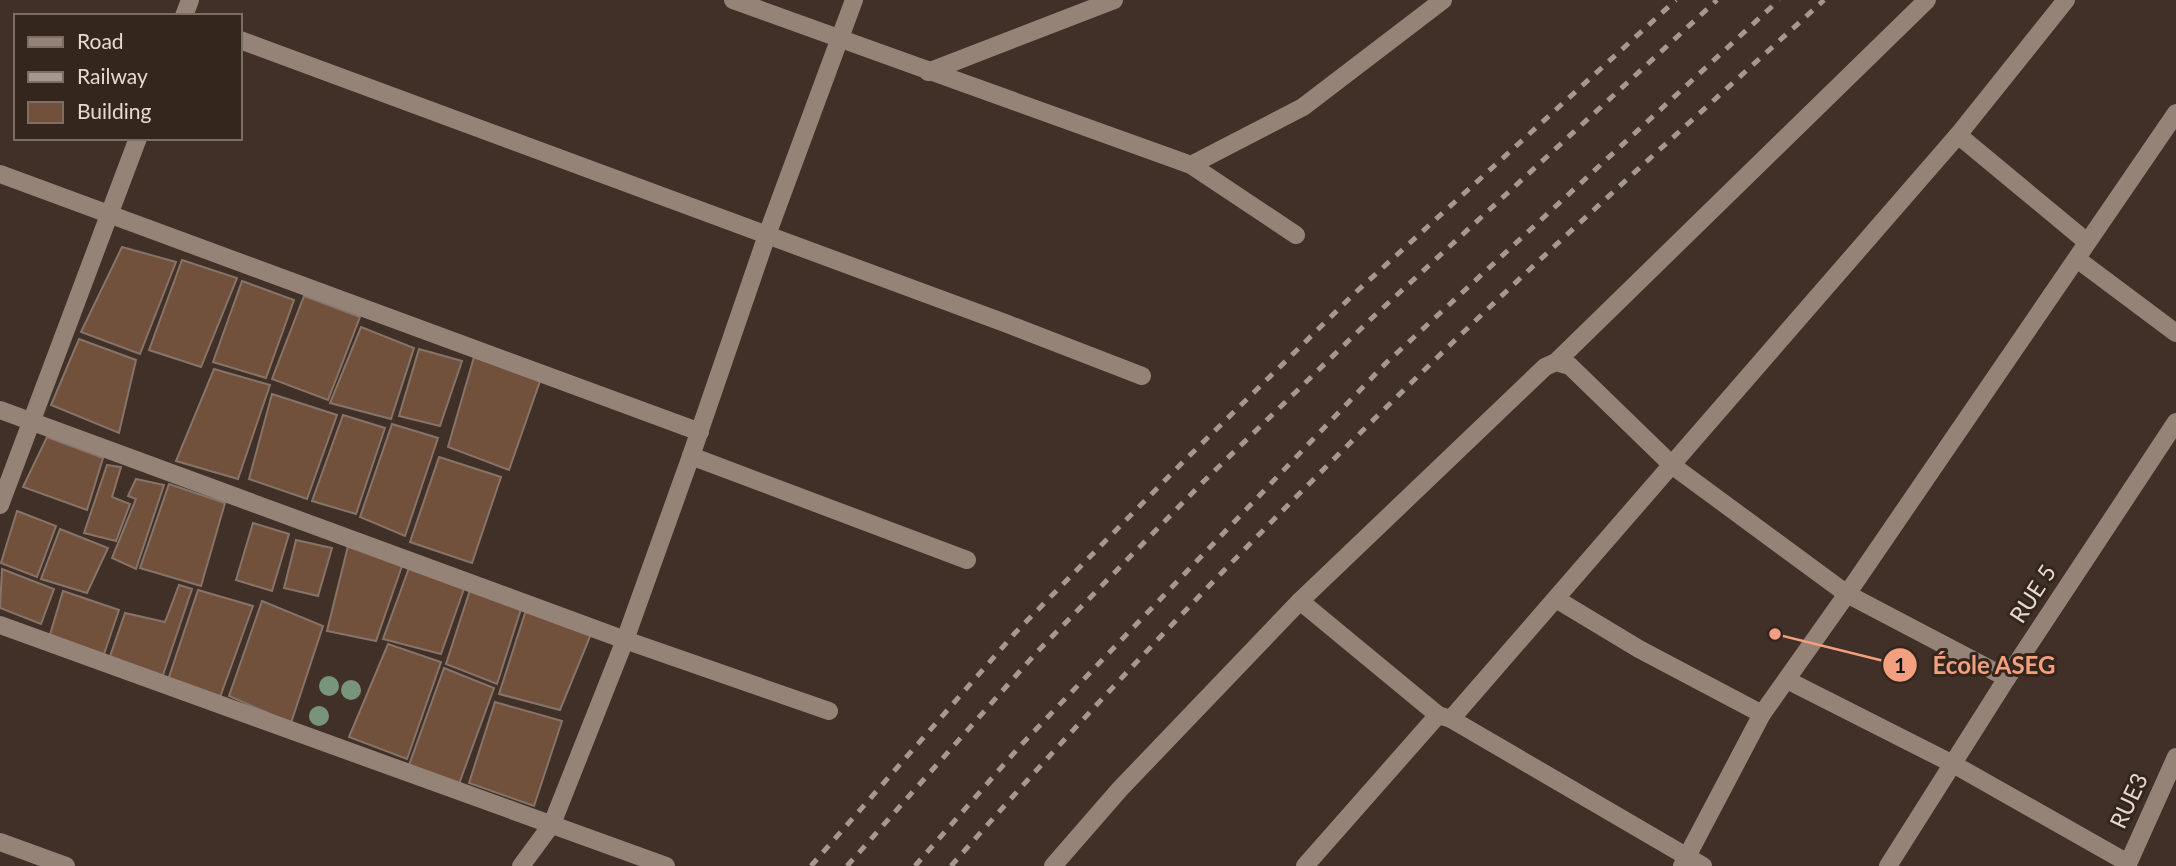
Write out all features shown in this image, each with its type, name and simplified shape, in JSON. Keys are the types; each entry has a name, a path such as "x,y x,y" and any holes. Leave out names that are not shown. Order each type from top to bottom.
{"street":[{"path":"733,0 1191,165 1296,235"},
{"path":"521,866 552,824 625,640 700,432 766,234 854,0"},
{"path":"928,72 1114,0"},
{"path":"1191,165 1303,107 1443,0"},
{"path":"1053,866 1120,789 1300,601 1545,367 1556,362 1927,0"},
{"path":"1305,866 1556,599 1673,466 1958,135 2066,0"},
{"path":"242,41 1142,376"},
{"path":"1300,601 1444,717 1691,863 1762,715 2176,113"},
{"path":"1958,135 2087,242"},
{"path":"0,505 137,140"},
{"path":"0,174 700,432"},
{"path":"2077,259 2176,333"},
{"path":"1556,362 1570,366 1673,466 1847,594 2007,678"},
{"path":"0,410 625,640 830,711"},
{"name":"RUE 5","path":"1888,866 2007,678 2176,422"},
{"path":"691,456 967,560"},
{"path":"1556,599 1639,649 1762,715"},
{"path":"0,625 666,866"},
{"path":"1787,680 1953,764 2127,864"},
{"name":"RUE3","path":"2127,864 2176,759"},
{"path":"0,842 66,866"}],"building":[{"path":"122,247 176,262 140,354 81,332"},
{"path":"182,260 237,278 201,367 149,350"},
{"path":"242,281 294,300 266,378 213,362"},
{"path":"304,296 360,317 328,400 272,379"},
{"path":"361,327 414,348 391,419 330,403"},
{"path":"79,339 136,360 119,433 51,405"},
{"path":"419,349 462,361 440,426 399,416"},
{"path":"474,357 540,381 509,470 448,447"},
{"path":"214,369 270,385 238,479 176,461"},
{"path":"272,394 337,415 307,499 249,479"},
{"path":"343,415 385,428 356,514 312,501"},
{"path":"392,424 438,438 405,536 360,517"},
{"path":"47,437 103,458 87,510 23,487"},
{"path":"439,457 501,477 472,563 410,542"},
{"path":"107,465 121,467 112,497 130,504 116,541 84,533"},
{"path":"136,479 164,485 136,569 112,558 136,499 128,496"},
{"path":"169,484 225,503 201,586 140,568"},
{"path":"17,511 56,526 37,577 1,563"},
{"path":"253,523 289,534 272,591 236,580"},
{"path":"60,529 108,548 87,593 41,579"},
{"path":"296,540 332,548 318,596 284,588"},
{"path":"348,546 403,563 376,641 327,631"},
{"path":"409,568 465,586 441,654 383,639"},
{"path":"2,569 54,589 41,624 0,608"},
{"path":"179,585 192,589 162,678 108,662 125,613 165,622"},
{"path":"198,590 253,606 219,700 168,680"},
{"path":"470,590 521,609 497,684 446,664"},
{"path":"63,591 119,610 102,660 49,638"},
{"path":"262,601 323,626 291,723 229,696"},
{"path":"526,610 591,634 560,710 499,694"},
{"path":"388,644 441,662 407,759 349,737"},
{"path":"444,668 494,688 459,784 409,765"},
{"path":"495,702 562,721 534,806 469,783"}],"railway":[{"path":"811,866 1015,633 1183,462 1355,293 1676,0"},
{"path":"847,866 1036,653 1204,481 1373,317 1717,0"},
{"path":"915,866 1021,745 1386,363 1779,0"},
{"path":"951,866 1117,683 1348,445 1561,240 1824,0"}],"place":[{"name":"École ASEG","path":"1775,634"}]}
